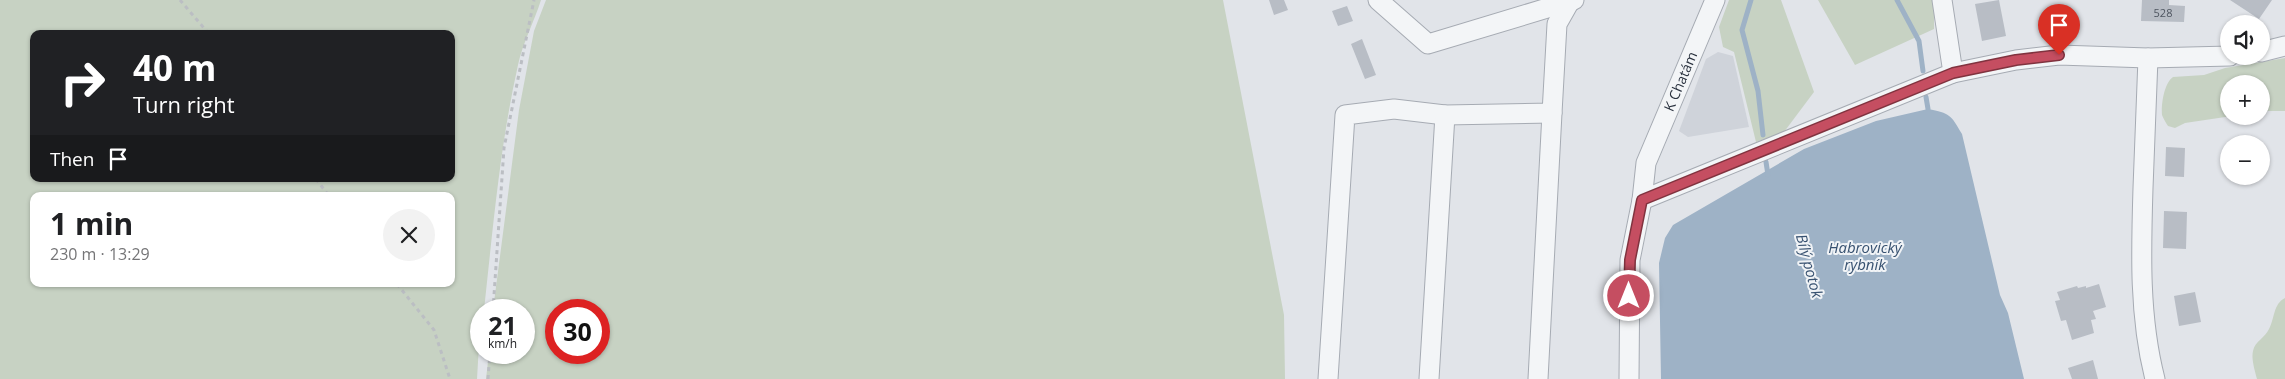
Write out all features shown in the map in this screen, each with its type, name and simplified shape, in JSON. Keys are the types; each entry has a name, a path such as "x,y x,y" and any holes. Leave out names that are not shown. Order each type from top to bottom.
{"street":[{"path":"1378,0 1428,44 1572,0"},
{"path":"1538,379 1557,24 1572,0"},
{"name":"K Chatám","path":"1629,379 1630,260 1642,200 1646,163 1715,0"},
{"path":"1942,0 1953,73"},
{"path":"2270,50 2285,46"},
{"path":"1642,200 1953,73 2016,60 2059,55 2148,58 2220,56"},
{"path":"2148,58 2142,233 2143,306 2149,356 2154,379"},
{"path":"1328,379 1345,115 1394,109 1445,115 1552,113"},
{"path":"1429,379 1445,115"}],"path":[{"path":"180,0 206,30"},
{"path":"494,299 504,148 534,0"},
{"path":"318,182 326,192"},
{"path":"399,287 434,330 450,379"},
{"path":"488,379 489,364"}],"shaded area":[{"path":"1718,52 1733,56 1749,127 1688,137 1679,131 1706,59"}],"green space":[{"path":"0,0 541,0 520,57 506,126 485,299 470,299 470,364 478,364 477,379 0,379"},
{"path":"546,0 1223,0 1284,315 1285,379 486,379 488,364 535,364 535,299 494,299 519,110 534,31"},
{"path":"1729,0 1781,0 1814,92 1784,132 1756,142 1734,52 1723,47 1719,27"},
{"path":"1818,0 1934,0 1934,29 1855,65"},
{"path":"2285,58 2285,111 2270,111 2270,75 2220,75 2220,118 2185,123 2175,128 2168,126 2163,118 2164,95 2167,84 2173,77 2204,75 2225,68 2243,65 2270,65 2270,60"},
{"path":"2285,298 2285,379 2257,379 2252,358 2254,348 2271,325 2278,304"}],"water":[{"name":"Habrovický rybník","path":"1928,109 1949,116 1962,134 2000,295 2008,313 2024,379 1661,379 1659,263 1665,238 1673,225 1804,149 1876,121"}],"building":[{"path":"1269,0 1284,0 1288,10 1274,15"},
{"path":"1999,0 2006,36 1982,41 1975,4"},
{"path":"2142,0 2169,0 2169,5 2185,6 2184,22 2141,21"},
{"path":"2230,0 2272,0 2262,15 2253,15"},
{"path":"1347,6 1353,21 1338,26 1332,11"},
{"path":"1362,39 1376,75 1365,79 1351,44"},
{"path":"2166,147 2185,148 2184,177 2165,176"},
{"path":"2164,211 2187,212 2186,249 2163,248"},
{"path":"2099,284 2106,307 2093,311 2096,319 2091,320 2094,333 2072,340 2066,320 2061,321 2055,301 2060,300 2057,292 2077,286 2078,288 2086,286 2086,288"},
{"path":"2195,292 2201,322 2179,326 2174,296"},
{"path":"2093,360 2098,379 2072,379 2068,368"}],"waterway":[{"name":"Bílý potok","path":"1751,0 1742,30 1758,91 1763,135"},
{"path":"1897,0 1919,41 1923,71"},
{"path":"1926,97 1928,109"},
{"name":"Bílý potok","path":"1766,162 1768,175"}],"route":[{"path":"1629,296 1630,260 1642,200 1715,168 1953,73 2016,60 2059,55"}]}
